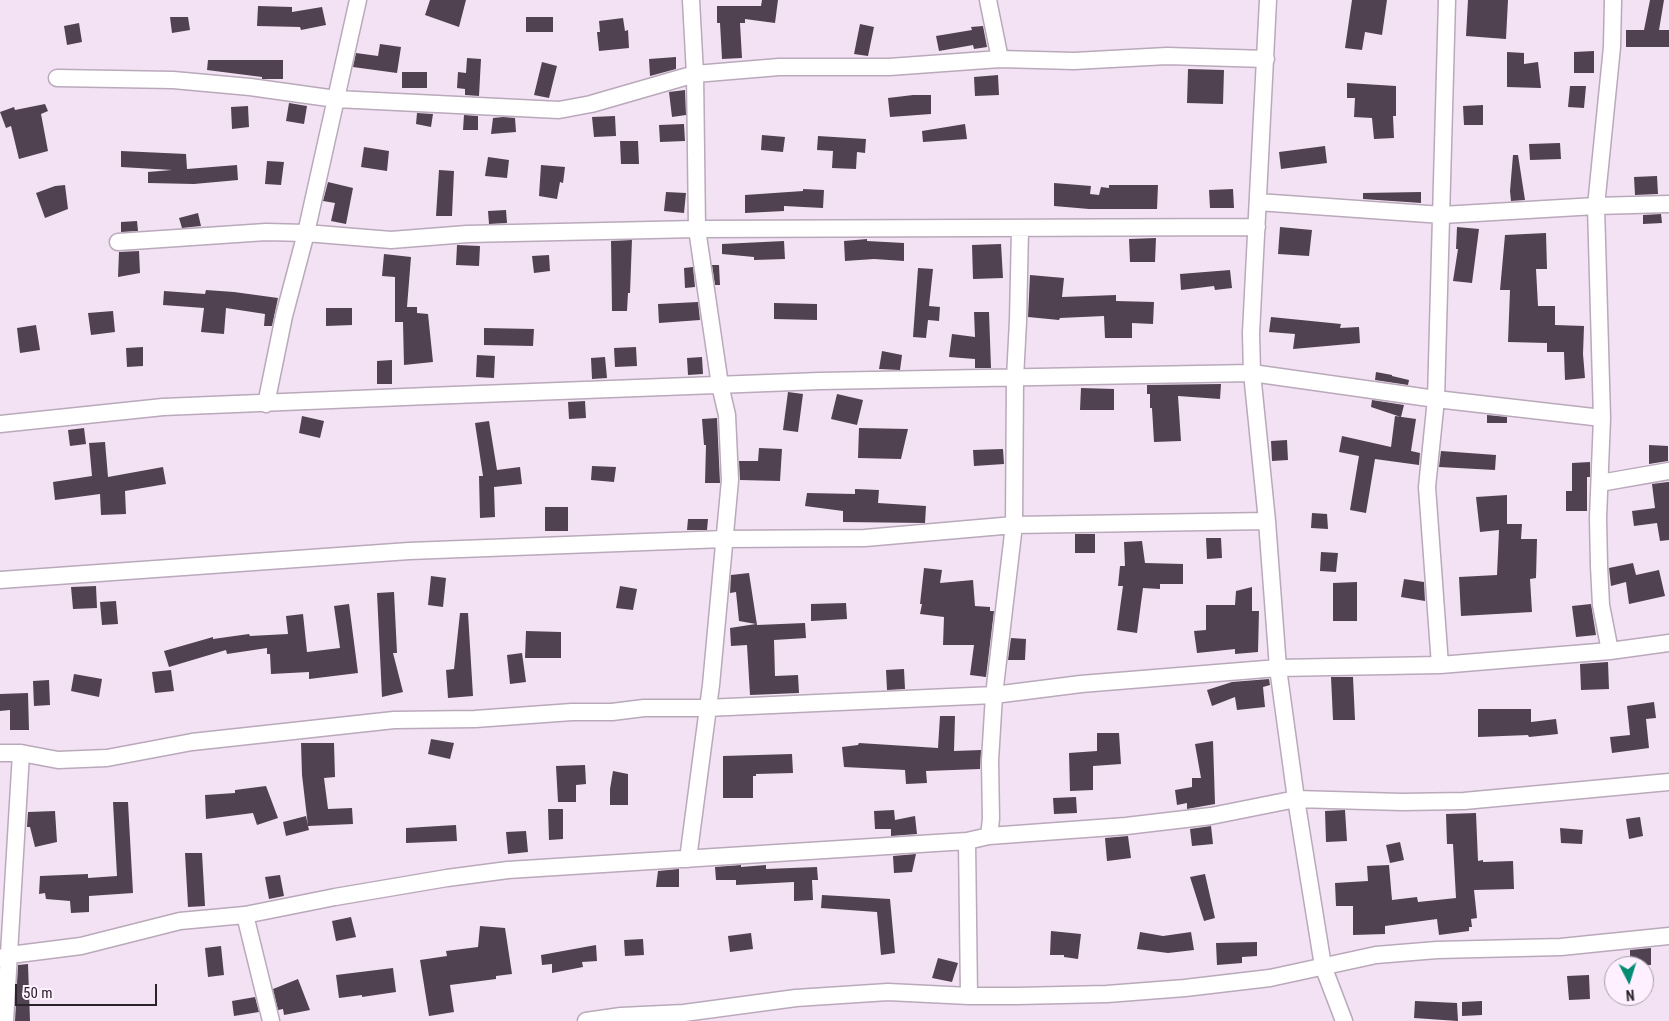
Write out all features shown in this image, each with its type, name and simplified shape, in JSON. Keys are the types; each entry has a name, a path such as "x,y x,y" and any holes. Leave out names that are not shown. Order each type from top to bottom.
{"street":[{"path":"266,404 284,316 306,233 358,0"},
{"path":"688,858 706,708 711,686 730,480 727,415 720,385 697,229 691,0"},
{"path":"988,0 1000,59"},
{"path":"1268,0 1251,333 1252,373 1278,668 1296,799 1324,966 1344,1021"},
{"path":"1440,665 1427,487 1436,400 1447,0"},
{"path":"1610,651 1601,605 1599,580 1598,518 1602,418 1596,206 1612,47 1613,0"},
{"path":"57,78 173,80 250,87 336,99 559,110 591,104 694,74 779,67 889,67 1000,59 1074,61 1167,56 1266,59"},
{"path":"1258,202 1442,215 1596,206 1669,204"},
{"path":"118,242 266,232 306,233 391,240 467,234 697,229 1257,227"},
{"path":"990,836 990,761 994,695 1014,525 1015,378 1020,229"},
{"path":"0,424 163,407 820,381 1252,373 1436,400 1602,418"},
{"path":"1600,483 1669,470"},
{"path":"0,580 409,551 724,539 865,538 1014,525 1266,520"},
{"path":"0,753 21,753 58,760 107,758 192,742 394,720 475,719 572,712 612,712 644,708 706,708 994,695 1081,684 1278,668 1440,665 1610,651 1669,643"},
{"path":"5,1021 5,956 21,753"},
{"path":"5,956 81,946 180,921 246,915 429,881 508,870 967,841 990,836 1099,828 1211,816 1296,799 1402,802 1464,801 1669,782"},
{"path":"967,841 969,996"},
{"path":"246,915 271,1021"},
{"path":"586,1021 621,1016 684,1013 806,997 888,992 969,996 1107,994 1185,988 1270,978 1376,955 1437,950 1561,947 1669,936"}],"building":[{"path":"430,0 466,0 459,27 425,15"},
{"path":"762,0 778,0 775,23 745,19 745,23 740,23 742,58 722,59 720,23 717,23 717,6 761,6"},
{"path":"1352,0 1387,0 1382,35 1365,32 1362,50 1345,48"},
{"path":"1468,0 1508,0 1506,39 1466,36"},
{"path":"1650,0 1664,0 1659,30 1669,30 1669,47 1626,47 1626,30 1644,30"},
{"path":"258,6 292,7 292,12 322,7 326,25 301,30 300,27 257,26"},
{"path":"170,17 188,17 190,30 172,33"},
{"path":"526,17 553,17 553,32 526,32"},
{"path":"623,18 625,31 628,30 629,48 599,51 597,32 600,32 599,21"},
{"path":"79,23 82,42 67,45 64,26"},
{"path":"860,24 874,27 868,56 854,54"},
{"path":"983,26 987,47 974,49 973,45 939,51 936,36 972,30 971,27"},
{"path":"380,44 401,47 397,73 353,67 356,53 378,56"},
{"path":"1594,51 1594,73 1574,73 1574,52"},
{"path":"1507,52 1524,53 1524,64 1538,62 1541,88 1507,87"},
{"path":"676,57 676,69 650,76 649,59"},
{"path":"467,58 481,59 479,96 465,95 465,89 457,88 458,72 466,73"},
{"path":"208,60 283,60 283,79 262,79 262,77 207,70"},
{"path":"542,62 557,66 549,98 534,95"},
{"path":"1188,69 1224,70 1223,104 1187,103"},
{"path":"402,72 427,72 427,88 402,88"},
{"path":"998,75 999,95 975,96 974,77"},
{"path":"1347,83 1396,86 1396,116 1393,116 1394,138 1374,139 1372,118 1354,117 1355,98 1347,98"},
{"path":"1570,86 1586,86 1584,108 1568,107"},
{"path":"685,90 686,115 672,117 669,92"},
{"path":"931,95 931,114 890,117 888,98"},
{"path":"289,103 307,106 304,124 286,121"},
{"path":"45,104 48,111 41,114 48,151 19,159 11,126 6,128 0,112 14,107 15,110"},
{"path":"1483,105 1483,125 1464,125 1463,106"},
{"path":"248,106 249,127 232,129 231,107"},
{"path":"417,113 433,114 431,127 416,124"},
{"path":"464,115 478,116 478,130 463,130"},
{"path":"615,116 616,136 594,137 592,117"},
{"path":"493,118 515,118 516,132 491,134"},
{"path":"684,124 685,141 660,142 659,125"},
{"path":"965,124 967,139 923,142 922,131"},
{"path":"762,135 785,137 783,152 761,150"},
{"path":"818,136 866,139 865,153 857,152 856,169 832,168 833,151 817,150"},
{"path":"620,141 638,141 639,164 621,164"},
{"path":"1560,143 1561,159 1530,160 1529,144"},
{"path":"1325,146 1327,163 1281,169 1279,152"},
{"path":"364,147 389,151 387,171 361,167"},
{"path":"121,151 186,154 187,169 237,165 238,180 194,184 148,183 148,172 172,170 121,167"},
{"path":"1513,155 1518,155 1525,200 1511,201"},
{"path":"488,157 509,160 507,178 485,176"},
{"path":"267,161 284,162 281,185 265,184"},
{"path":"541,165 565,167 563,183 560,182 557,199 539,196"},
{"path":"439,170 454,171 452,216 436,216"},
{"path":"1657,176 1658,194 1635,195 1634,177"},
{"path":"328,182 353,188 346,224 331,221 335,203 323,201"},
{"path":"1054,183 1091,186 1090,194 1099,195 1101,187 1109,188 1109,185 1158,185 1157,209 1089,209 1054,206"},
{"path":"65,185 68,209 45,218 36,193 55,186"},
{"path":"803,189 824,190 823,208 784,206 784,211 745,213 745,195 803,191"},
{"path":"1233,189 1234,208 1210,208 1209,190"},
{"path":"666,192 686,193 684,213 664,211"},
{"path":"1421,192 1421,203 1363,199 1363,193"},
{"path":"506,210 507,223 489,224 488,211"},
{"path":"198,213 201,226 182,228 179,218"},
{"path":"1661,214 1662,223 1643,224 1643,215"},
{"path":"137,221 138,231 121,232 121,222"},
{"path":"1280,227 1312,230 1309,256 1278,254"},
{"path":"1457,227 1479,229 1472,283 1453,281 1458,249 1456,249"},
{"path":"1546,233 1547,269 1536,269 1538,306 1555,306 1555,325 1584,326 1583,354 1585,378 1565,380 1564,352 1547,352 1547,343 1508,342 1510,290 1500,290 1505,235"},
{"path":"1156,238 1155,262 1130,262 1129,239"},
{"path":"867,239 867,241 904,243 904,261 874,259 845,261 844,241"},
{"path":"632,240 630,293 628,293 627,311 612,311 611,241"},
{"path":"784,241 785,259 754,260 754,257 722,254 722,244"},
{"path":"1001,244 1003,278 973,279 972,245"},
{"path":"457,245 480,246 479,266 456,265"},
{"path":"139,251 140,273 118,277 119,252"},
{"path":"384,254 411,257 407,307 417,307 417,313 428,314 433,362 404,365 403,322 395,322 395,277 382,276"},
{"path":"549,255 550,271 534,273 532,256"},
{"path":"712,265 719,265 720,285 715,285"},
{"path":"693,267 695,287 685,288 684,268"},
{"path":"918,268 933,269 929,306 940,307 939,321 928,320 926,338 913,337"},
{"path":"1230,270 1232,288 1215,290 1214,286 1181,290 1180,274"},
{"path":"1030,275 1064,278 1062,297 1116,295 1116,301 1154,302 1153,324 1132,323 1132,338 1105,338 1104,316 1060,318 1059,320 1028,317"},
{"path":"206,290 278,298 272,326 264,326 265,314 226,308 224,334 201,332 204,308 163,305 164,291 205,294"},
{"path":"698,302 700,320 659,323 658,304"},
{"path":"774,303 817,304 817,320 774,319"},
{"path":"326,308 352,308 352,325 326,326"},
{"path":"113,311 115,332 91,335 88,313"},
{"path":"974,312 989,312 991,368 975,368 975,359 949,357 952,334 975,337"},
{"path":"1271,317 1341,324 1340,328 1359,327 1360,343 1293,349 1295,334 1269,332"},
{"path":"36,325 40,350 20,353 17,328"},
{"path":"484,328 534,329 533,346 484,345"},
{"path":"143,347 143,366 127,367 126,348"},
{"path":"636,347 637,366 615,367 614,348"},
{"path":"882,351 902,355 900,370 879,369"},
{"path":"477,355 495,356 494,378 476,377"},
{"path":"605,357 607,378 592,379 591,358"},
{"path":"702,357 703,374 688,375 687,358"},
{"path":"392,360 392,384 377,384 377,361"},
{"path":"1376,372 1409,380 1408,385 1375,380"},
{"path":"1221,384 1220,399 1178,396 1181,441 1154,442 1152,408 1150,408 1150,394 1147,394 1147,385"},
{"path":"1081,388 1114,389 1114,410 1080,410"},
{"path":"788,392 803,394 798,432 783,430"},
{"path":"837,394 863,400 857,425 831,419"},
{"path":"1372,400 1404,405 1401,417 1371,407"},
{"path":"585,401 586,418 569,419 568,402"},
{"path":"1487,415 1507,417 1507,423 1487,423"},
{"path":"302,416 324,421 320,438 299,433"},
{"path":"1395,416 1416,419 1411,451 1420,453 1419,465 1375,459 1366,513 1350,510 1359,456 1339,452 1342,436 1391,447"},
{"path":"717,418 720,483 705,483 706,445 704,445 702,419"},
{"path":"489,421 497,470 520,467 522,484 494,487 495,517 480,518 479,476 483,476 475,423"},
{"path":"84,428 86,444 70,446 68,430"},
{"path":"859,428 908,429 901,459 858,458"},
{"path":"1287,440 1288,460 1272,461 1271,441"},
{"path":"105,442 108,477 163,467 166,484 125,491 126,514 101,515 100,494 55,500 53,482 92,476 89,443"},
{"path":"1649,445 1668,446 1668,461 1649,464"},
{"path":"759,448 782,449 780,481 740,480 739,461 758,461"},
{"path":"1003,449 1004,464 974,466 973,450"},
{"path":"1441,451 1496,455 1495,470 1439,467"},
{"path":"1590,462 1590,477 1587,477 1587,511 1566,511 1566,491 1572,491 1572,463"},
{"path":"592,466 616,467 614,482 591,480"},
{"path":"1669,482 1669,540 1660,541 1657,523 1634,526 1632,511 1655,508 1652,484"},
{"path":"855,489 879,490 878,503 926,506 925,523 843,522 843,511 805,506 807,493 855,494"},
{"path":"1507,495 1507,524 1522,524 1521,539 1537,539 1536,578 1530,579 1532,612 1461,616 1459,577 1497,575 1499,530 1480,532 1476,497"},
{"path":"545,507 568,507 568,531 545,531"},
{"path":"1312,513 1327,514 1328,529 1311,528"},
{"path":"688,519 708,519 707,530 687,530"},
{"path":"1075,534 1095,534 1095,553 1075,553"},
{"path":"1206,538 1221,538 1222,558 1207,559"},
{"path":"1142,541 1145,563 1183,564 1183,584 1160,584 1160,589 1143,588 1137,633 1117,630 1123,586 1118,586 1120,566 1125,566 1124,542"},
{"path":"1321,552 1338,553 1336,572 1320,571"},
{"path":"1633,563 1636,575 1659,570 1665,596 1629,604 1626,582 1611,586 1609,568"},
{"path":"924,568 942,570 940,583 973,580 975,606 990,607 990,611 994,611 986,677 970,675 974,645 943,645 944,617 920,614"},
{"path":"749,573 757,625 805,623 806,638 774,640 775,676 798,675 799,693 750,695 747,645 731,646 730,628 756,624 739,621 736,592 730,593 731,575"},
{"path":"431,576 446,578 443,607 428,605"},
{"path":"1404,579 1424,582 1425,601 1401,597"},
{"path":"1357,582 1357,621 1333,621 1333,583"},
{"path":"96,586 97,608 73,609 71,587"},
{"path":"620,586 637,589 633,610 616,608"},
{"path":"1252,587 1252,611 1259,611 1258,652 1235,654 1235,649 1197,653 1194,631 1206,630 1206,605 1235,605 1236,591"},
{"path":"394,592 397,653 393,653 403,692 382,697 377,593"},
{"path":"116,601 118,624 102,625 100,602"},
{"path":"846,603 847,619 811,621 811,604"},
{"path":"349,604 358,673 309,679 309,672 271,674 270,654 267,654 267,648 227,654 226,650 169,667 164,651 213,637 213,639 249,634 250,636 288,634 286,616 303,614 307,652 340,648 334,606"},
{"path":"1591,604 1596,635 1576,637 1572,606"},
{"path":"460,613 468,613 473,696 448,698 446,670 454,669"},
{"path":"526,631 561,632 561,658 525,658"},
{"path":"1011,638 1026,639 1025,660 1008,660"},
{"path":"522,653 526,682 510,684 507,655"},
{"path":"1608,662 1609,689 1581,690 1580,664"},
{"path":"904,669 905,689 887,690 886,670"},
{"path":"171,670 174,691 155,693 152,672"},
{"path":"74,674 102,679 99,697 71,691"},
{"path":"1331,677 1353,677 1355,720 1333,720"},
{"path":"1269,679 1270,685 1263,687 1265,707 1237,710 1235,697 1212,706 1207,690 1232,682"},
{"path":"49,680 50,705 34,706 33,681"},
{"path":"28,693 29,730 10,730 10,710 0,711 0,694"},
{"path":"1654,702 1656,718 1646,719 1649,748 1612,753 1610,737 1630,735 1627,706"},
{"path":"1478,709 1531,709 1531,722 1556,719 1558,734 1529,737 1528,735 1478,737"},
{"path":"940,716 955,716 954,751 981,750 980,769 926,771 927,783 906,784 905,770 844,767 842,747 858,745 859,743 938,748"},
{"path":"1097,733 1119,733 1121,764 1093,766 1093,790 1070,791 1069,753 1097,751"},
{"path":"431,739 454,743 450,759 428,754"},
{"path":"1213,741 1215,804 1187,809 1187,803 1177,805 1175,790 1192,787 1192,778 1201,778 1195,744"},
{"path":"301,743 334,743 335,777 324,778 328,809 352,808 353,824 308,826 302,775"},
{"path":"792,754 793,773 756,774 756,776 753,776 753,798 723,798 723,756"},
{"path":"585,765 586,784 576,785 576,802 558,802 556,766"},
{"path":"613,771 628,774 628,805 610,805"},
{"path":"266,786 278,818 257,825 253,813 206,819 205,795 235,793 235,790"},
{"path":"1076,797 1077,813 1054,814 1053,798"},
{"path":"113,802 128,802 133,893 89,896 89,912 71,913 70,901 46,899 45,893 39,894 40,876 88,874 88,878 117,876"},
{"path":"548,809 563,809 563,839 549,840"},
{"path":"894,810 895,820 915,816 917,834 891,836 891,829 875,829 874,811"},
{"path":"1345,810 1347,841 1326,842 1325,811"},
{"path":"55,811 57,842 35,847 30,827 27,827 28,812"},
{"path":"1476,813 1478,861 1513,861 1514,889 1474,890 1477,918 1471,919 1472,927 1469,927 1469,931 1439,935 1437,919 1385,926 1385,934 1353,935 1353,906 1336,906 1335,883 1368,881 1367,866 1389,865 1392,900 1417,897 1418,902 1456,898 1453,844 1447,844 1446,814"},
{"path":"306,816 309,830 286,836 283,822"},
{"path":"1640,817 1643,836 1629,839 1626,819"},
{"path":"456,825 457,841 406,843 406,828"},
{"path":"1211,826 1213,844 1192,846 1190,829"},
{"path":"1560,828 1583,830 1582,844 1561,843"},
{"path":"526,831 528,852 508,854 506,832"},
{"path":"1128,836 1131,858 1107,861 1105,838"},
{"path":"1400,842 1404,860 1390,863 1386,845"},
{"path":"185,853 202,853 205,906 188,907"},
{"path":"916,854 912,872 894,873 893,856"},
{"path":"741,865 741,867 766,865 766,869 817,867 818,880 812,880 813,900 794,901 794,882 736,885 736,880 716,880 715,867"},
{"path":"679,869 679,887 656,887 658,871"},
{"path":"1205,874 1215,918 1204,921 1190,877"},
{"path":"280,875 284,896 269,899 265,877"},
{"path":"822,895 890,899 895,953 881,955 877,912 821,908"},
{"path":"351,917 356,937 336,941 332,921"},
{"path":"480,926 505,928 512,974 496,976 496,979 450,985 454,1012 429,1016 420,960 447,956 446,951 478,947"},
{"path":"1051,931 1081,934 1078,959 1064,957 1064,955 1050,955"},
{"path":"1140,932 1163,936 1191,932 1194,950 1168,953 1137,949"},
{"path":"751,933 753,949 730,952 728,936"},
{"path":"643,939 644,955 625,956 624,940"},
{"path":"1257,942 1257,956 1242,957 1242,963 1217,965 1216,943"},
{"path":"596,945 597,961 582,962 583,967 552,973 552,964 542,965 541,955"},
{"path":"221,946 224,975 208,977 205,948"},
{"path":"1651,948 1651,956 1630,956 1630,950"},
{"path":"938,958 958,963 952,982 932,978"},
{"path":"28,964 30,1021 15,1021 18,965"},
{"path":"393,968 396,992 339,998 336,975"},
{"path":"1589,975 1590,999 1569,1000 1567,976"},
{"path":"298,979 310,1010 284,1015 283,1009 278,1010 273,989"},
{"path":"255,997 259,1012 234,1016 232,1001"},
{"path":"1415,1001 1457,1003 1458,1021 1414,1018"},
{"path":"1482,1001 1482,1015 1462,1016 1462,1002"}]}
